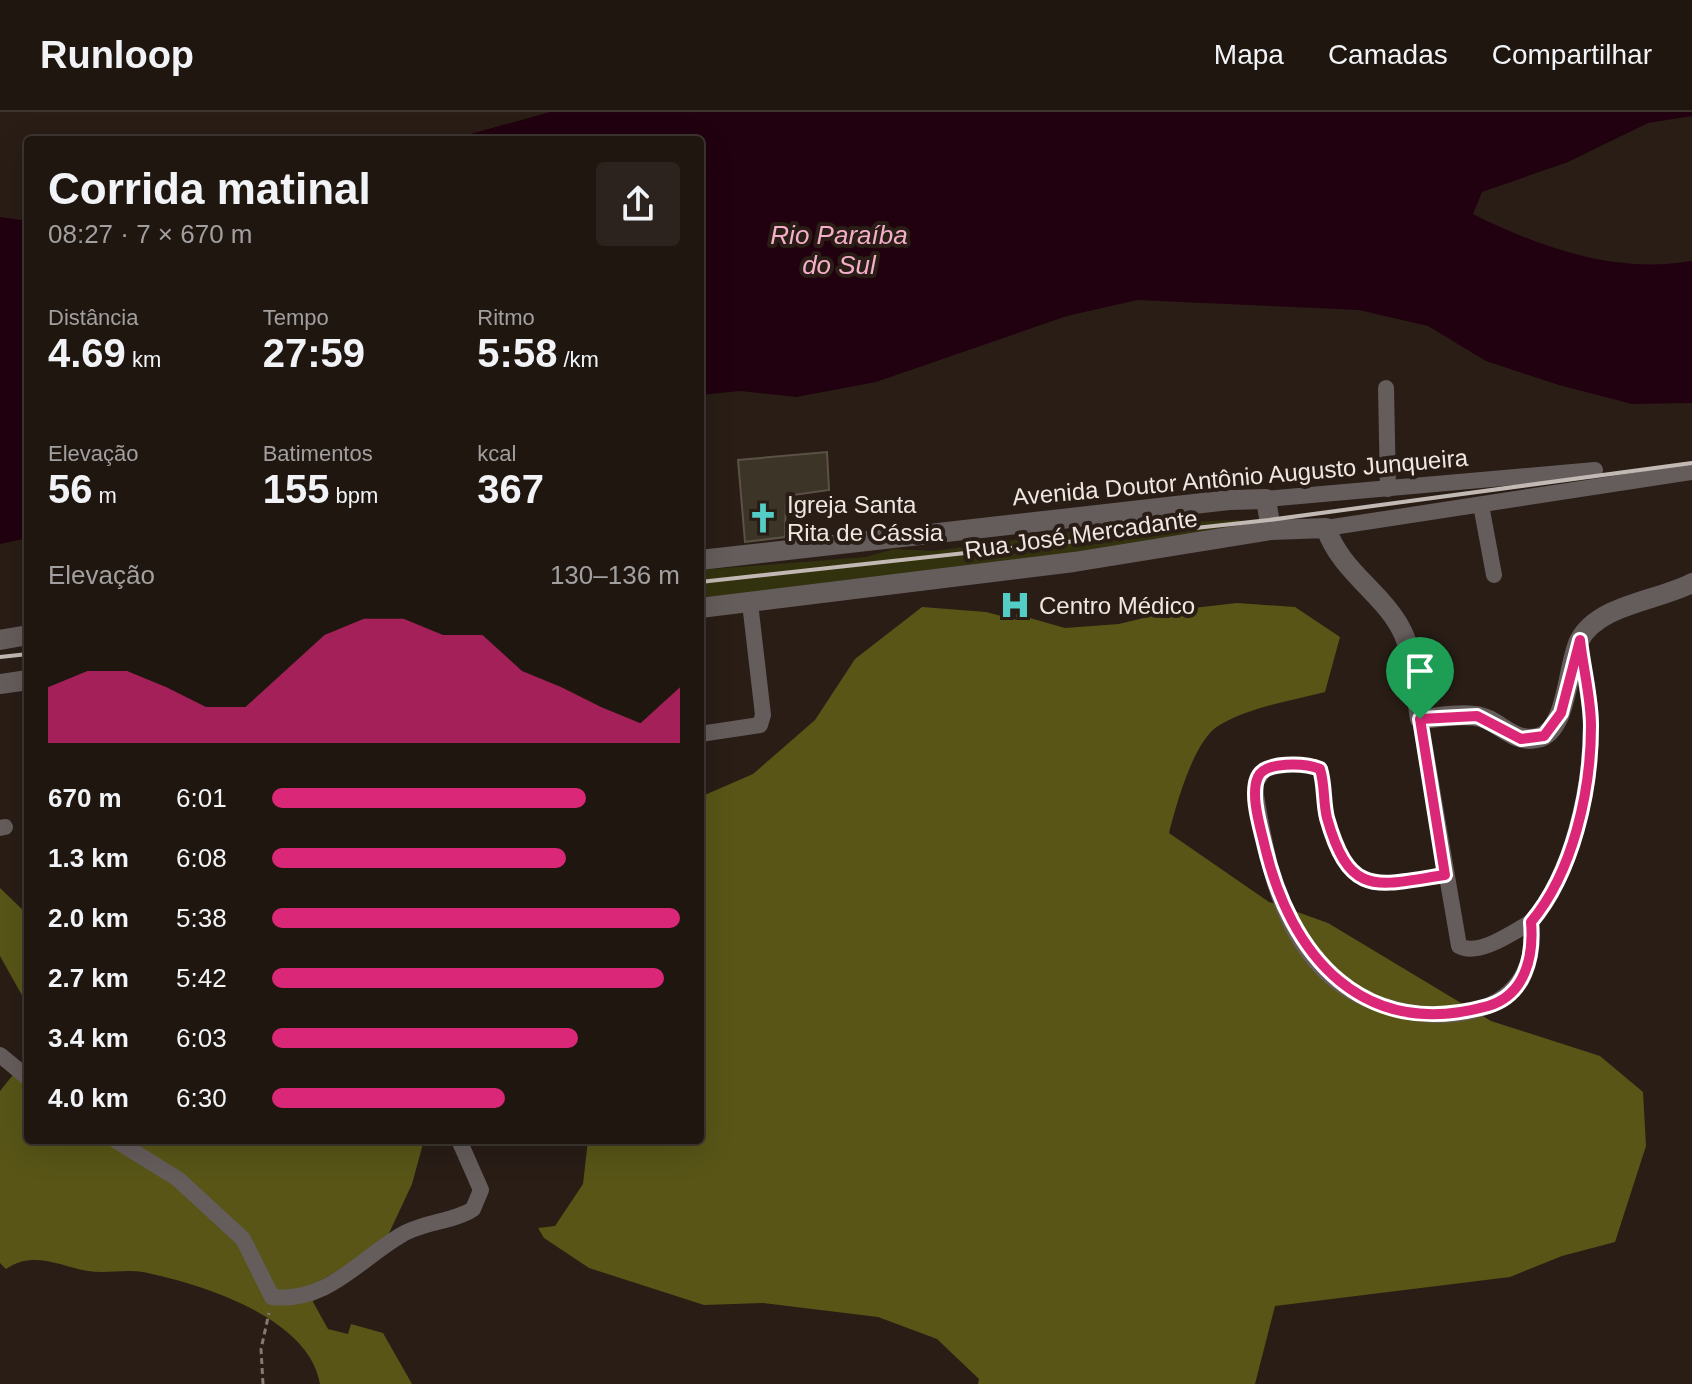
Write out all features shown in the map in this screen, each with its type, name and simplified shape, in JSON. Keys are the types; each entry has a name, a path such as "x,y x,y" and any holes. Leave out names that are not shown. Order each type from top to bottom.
{"street":[{"path":"1386,388 1388,489"},
{"name":"Avenida Doutor Antônio Augusto Junqueira","path":"704,560 1143,508 1595,470"},
{"path":"1580,640 1591,724 1580,810 1558,880 1546,904 1531,922 1494,942 1463,949 1455,938 1411,658 1399,624 1342,560 1326,528 1692,472"},
{"path":"1266,499 1271,530"},
{"path":"1481,505 1494,575"},
{"name":"Rua José Mercadante","path":"704,608 1074,562 1271,530 1326,528"},
{"path":"1420,719 1477,716 1521,739 1544,736 1561,713 1580,640 1596,621 1692,583"},
{"path":"704,734 755,729 763,715 750,603"},
{"path":"0,640 24,636"},
{"path":"0,684 24,681"},
{"path":"1265,769 1256,782 1256,795 1272,876 1293,924 1310,951 1331,977 1362,997 1394,1010 1429,1015 1452,1014 1499,1002 1520,984 1529,963 1533,947 1531,922"},
{"path":"0,1055 24,1075"},
{"path":"121,1144 178,1179 243,1239 272,1297 286,1299 319,1292 361,1266 404,1233 473,1209 481,1190 461,1144"}],"path":[{"path":"1265,769 1290,765 1320,769 1327,818 1351,871 1362,881 1376,885 1445,875"},
{"path":"263,1384 261,1349 272,1297"}],"shaded area":[{"path":"1239,520 1248,535 704,604 704,570 866,557 894,549 934,551 1128,524"},
{"path":"1237,603 1295,607 1340,637 1325,692 1243,714 1209,734 1193,760 1169,833 1269,902 1328,923 1491,1021 1600,1056 1643,1092 1646,1146 1615,1242 1562,1256 1510,1277 1275,1306 1255,1384 978,1384 979,1379 937,1339 878,1317 763,1303 704,1305 589,1268 544,1238 538,1228 555,1226 583,1184 588,1144 704,1144 704,795 753,774 815,720 855,659 922,607 986,612 1017,620 1016,614 1065,628 1119,624 1176,610"},
{"path":"0,888 24,911 24,999 0,956"},
{"path":"24,1061 24,1144 423,1144 412,1184 384,1244 318,1282 313,1302 328,1329 348,1334 351,1324 383,1333 412,1384 320,1384 312,1360 296,1340 274,1322 249,1307 194,1285 143,1272 88,1271 36,1260 16,1263 6,1269 0,1263 0,1091"}],"water":[{"name":"Rio Paraíba do Sul","path":"550,112 1692,112 1692,116 1648,123 1568,162 1482,192 1473,214 1525,238 1579,255 1635,264 1692,261 1692,403 1632,404 1559,385 1486,361 1428,326 1359,310 1137,300 1067,316 876,382 796,397 740,391 704,395 704,136 463,136"},
{"path":"0,217 24,220 24,539 0,544"}],"building":[{"path":"827,452 829,490 786,496 785,537 745,542 738,460"}],"railway":[{"path":"704,582 1269,520 1692,463"},
{"path":"0,657 24,654"}],"place":[{"name":"Igreja Santa Rita de Cássia","path":"763,518"},
{"name":"Centro Médico","path":"1015,605"}],"route":[{"path":"1580,640 1591,724 1580,810 1570,848 1546,904 1531,922 1533,947 1520,984 1499,1002 1452,1014 1429,1015 1394,1010 1362,997 1331,977 1293,924 1272,876 1256,795 1256,782 1265,769 1290,765 1317,767 1322,774 1327,818 1351,871 1362,881 1376,885 1445,875 1420,719 1477,716 1521,739 1544,736 1561,713 1580,640"}]}
